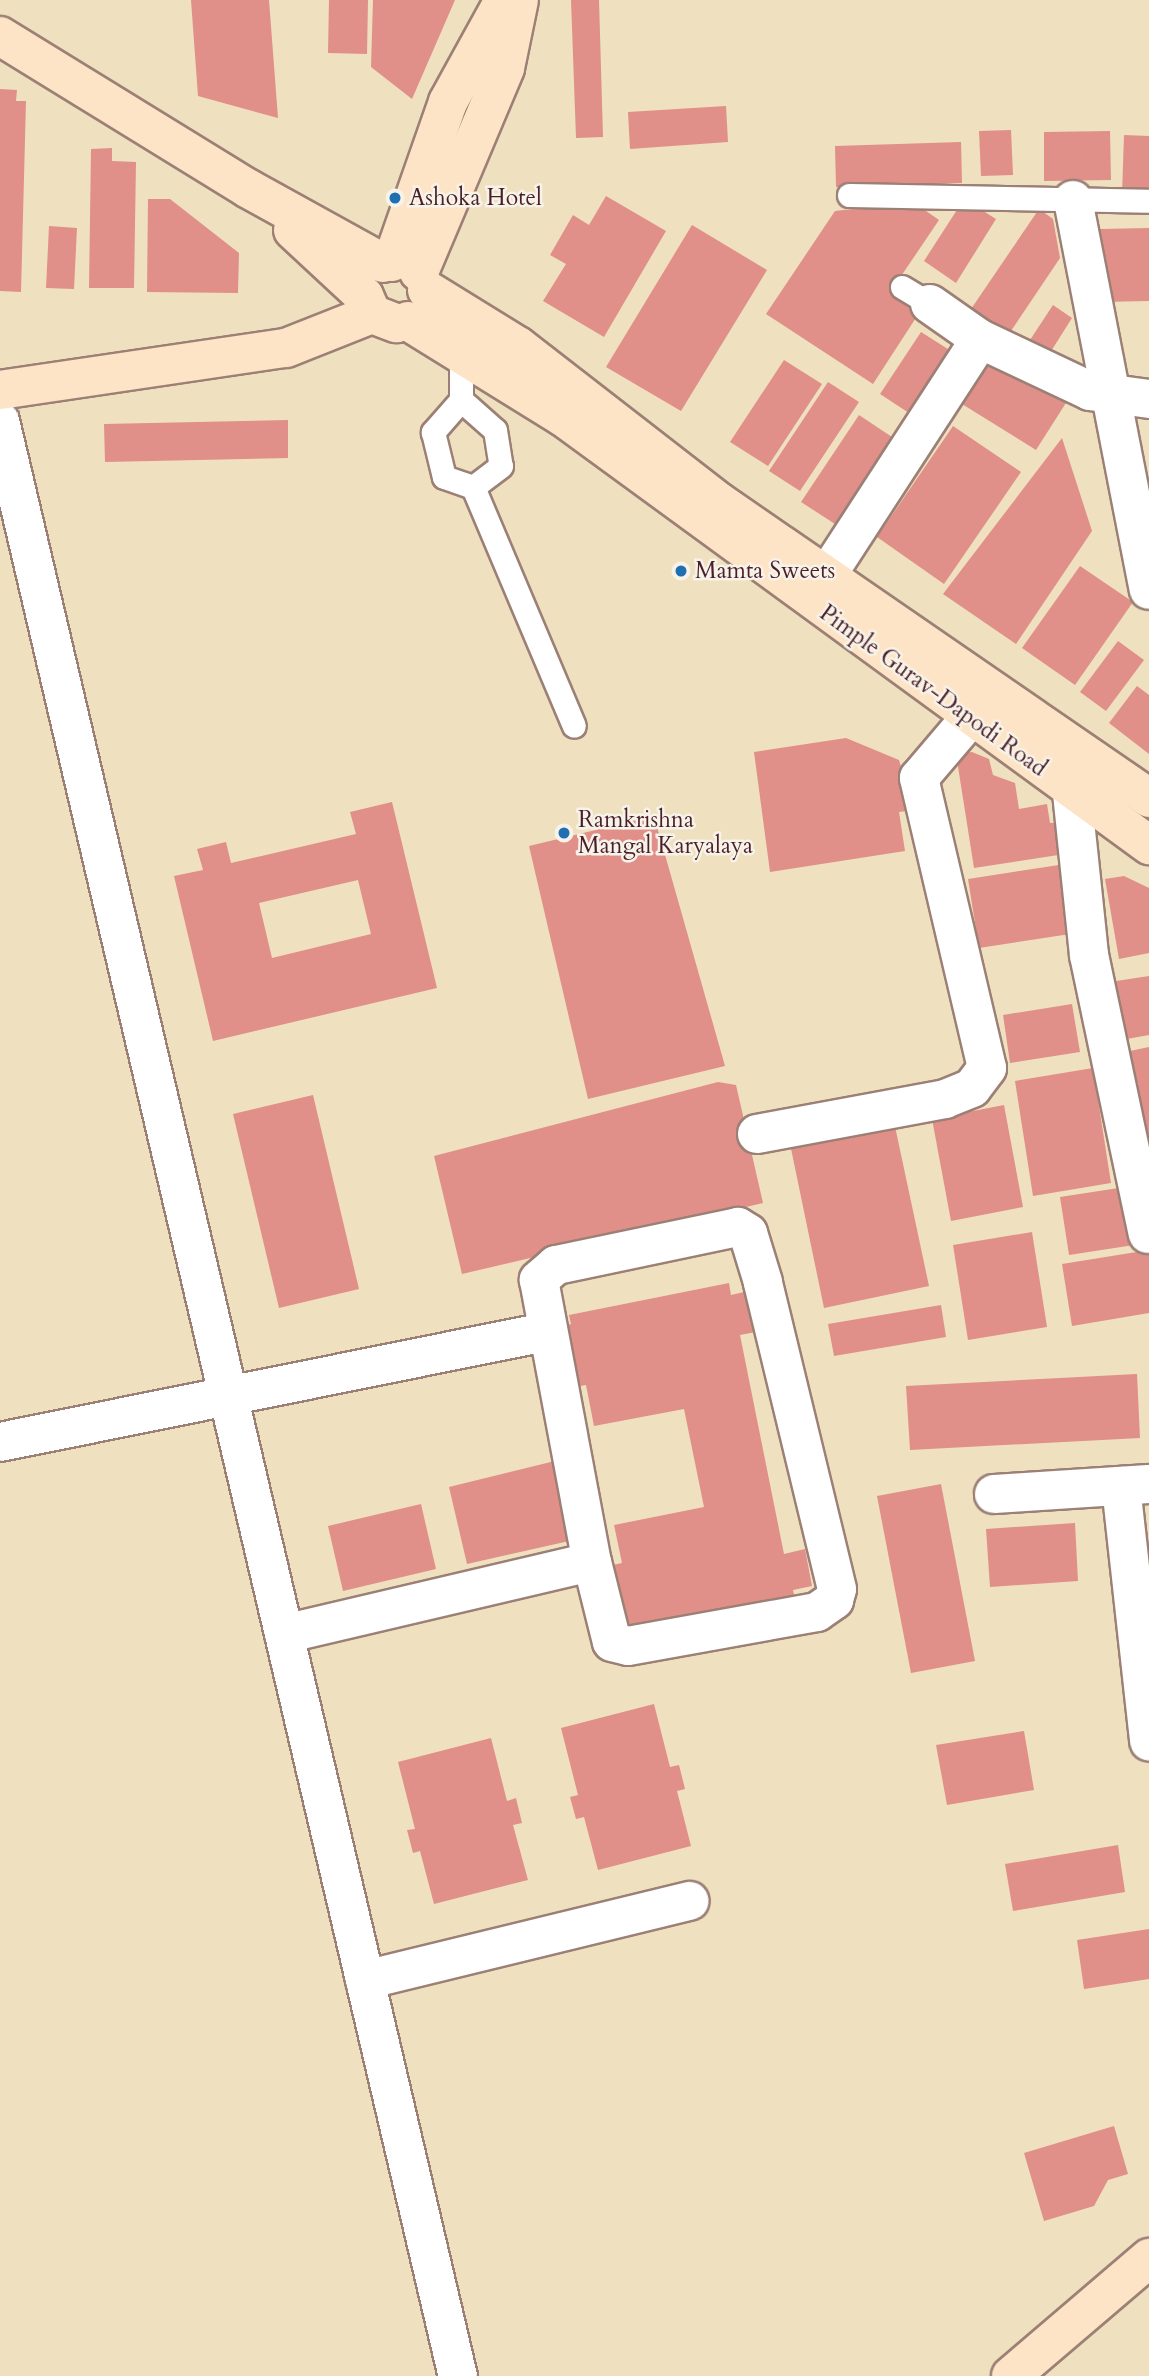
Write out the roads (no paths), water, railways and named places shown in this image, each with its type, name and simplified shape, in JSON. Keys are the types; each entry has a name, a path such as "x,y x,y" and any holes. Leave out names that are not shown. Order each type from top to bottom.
{"street":[{"path":"395,288 448,102 504,0"},
{"path":"0,390 286,348 395,288 505,68 519,0"},
{"name":"Pimple Gurav-Dapodi Road","path":"0,36 247,188 395,288 560,376 719,502 1149,798"},
{"path":"1073,200 1131,399 1149,590"},
{"name":"Pimple Gurav-Dapodi Road","path":"395,288 461,355 563,417 1072,793 1149,845"},
{"path":"916,296 980,339 1131,399"},
{"path":"827,576 980,339"},
{"path":"0,421 458,2376"},
{"path":"757,1134 945,1099 972,1088 987,1068 919,778 970,718"},
{"path":"1072,793 1088,955 1148,1234"},
{"path":"738,1227 748,1233 763,1282 837,1590 834,1600 817,1612 628,1647 611,1642 592,1562 539,1280 555,1265 738,1227"},
{"path":"0,1442 229,1399 535,1334"},
{"path":"994,1494 1135,1485 1149,1741"},
{"path":"284,1634 592,1562"},
{"path":"365,1980 690,1902"},
{"path":"1011,2376 1149,2258"}],"lane":[{"path":"849,195 1149,201"},
{"path":"461,355 461,400 433,432 444,477 472,487 573,726"},
{"path":"461,400 495,430 501,467 472,487"}],"place":[{"name":"Ashoka Hotel","path":"395,198"},
{"name":"Mamta Sweets","path":"681,571"},
{"name":"Ramkrishna Mangal Karyalaya","path":"564,833"}]}
